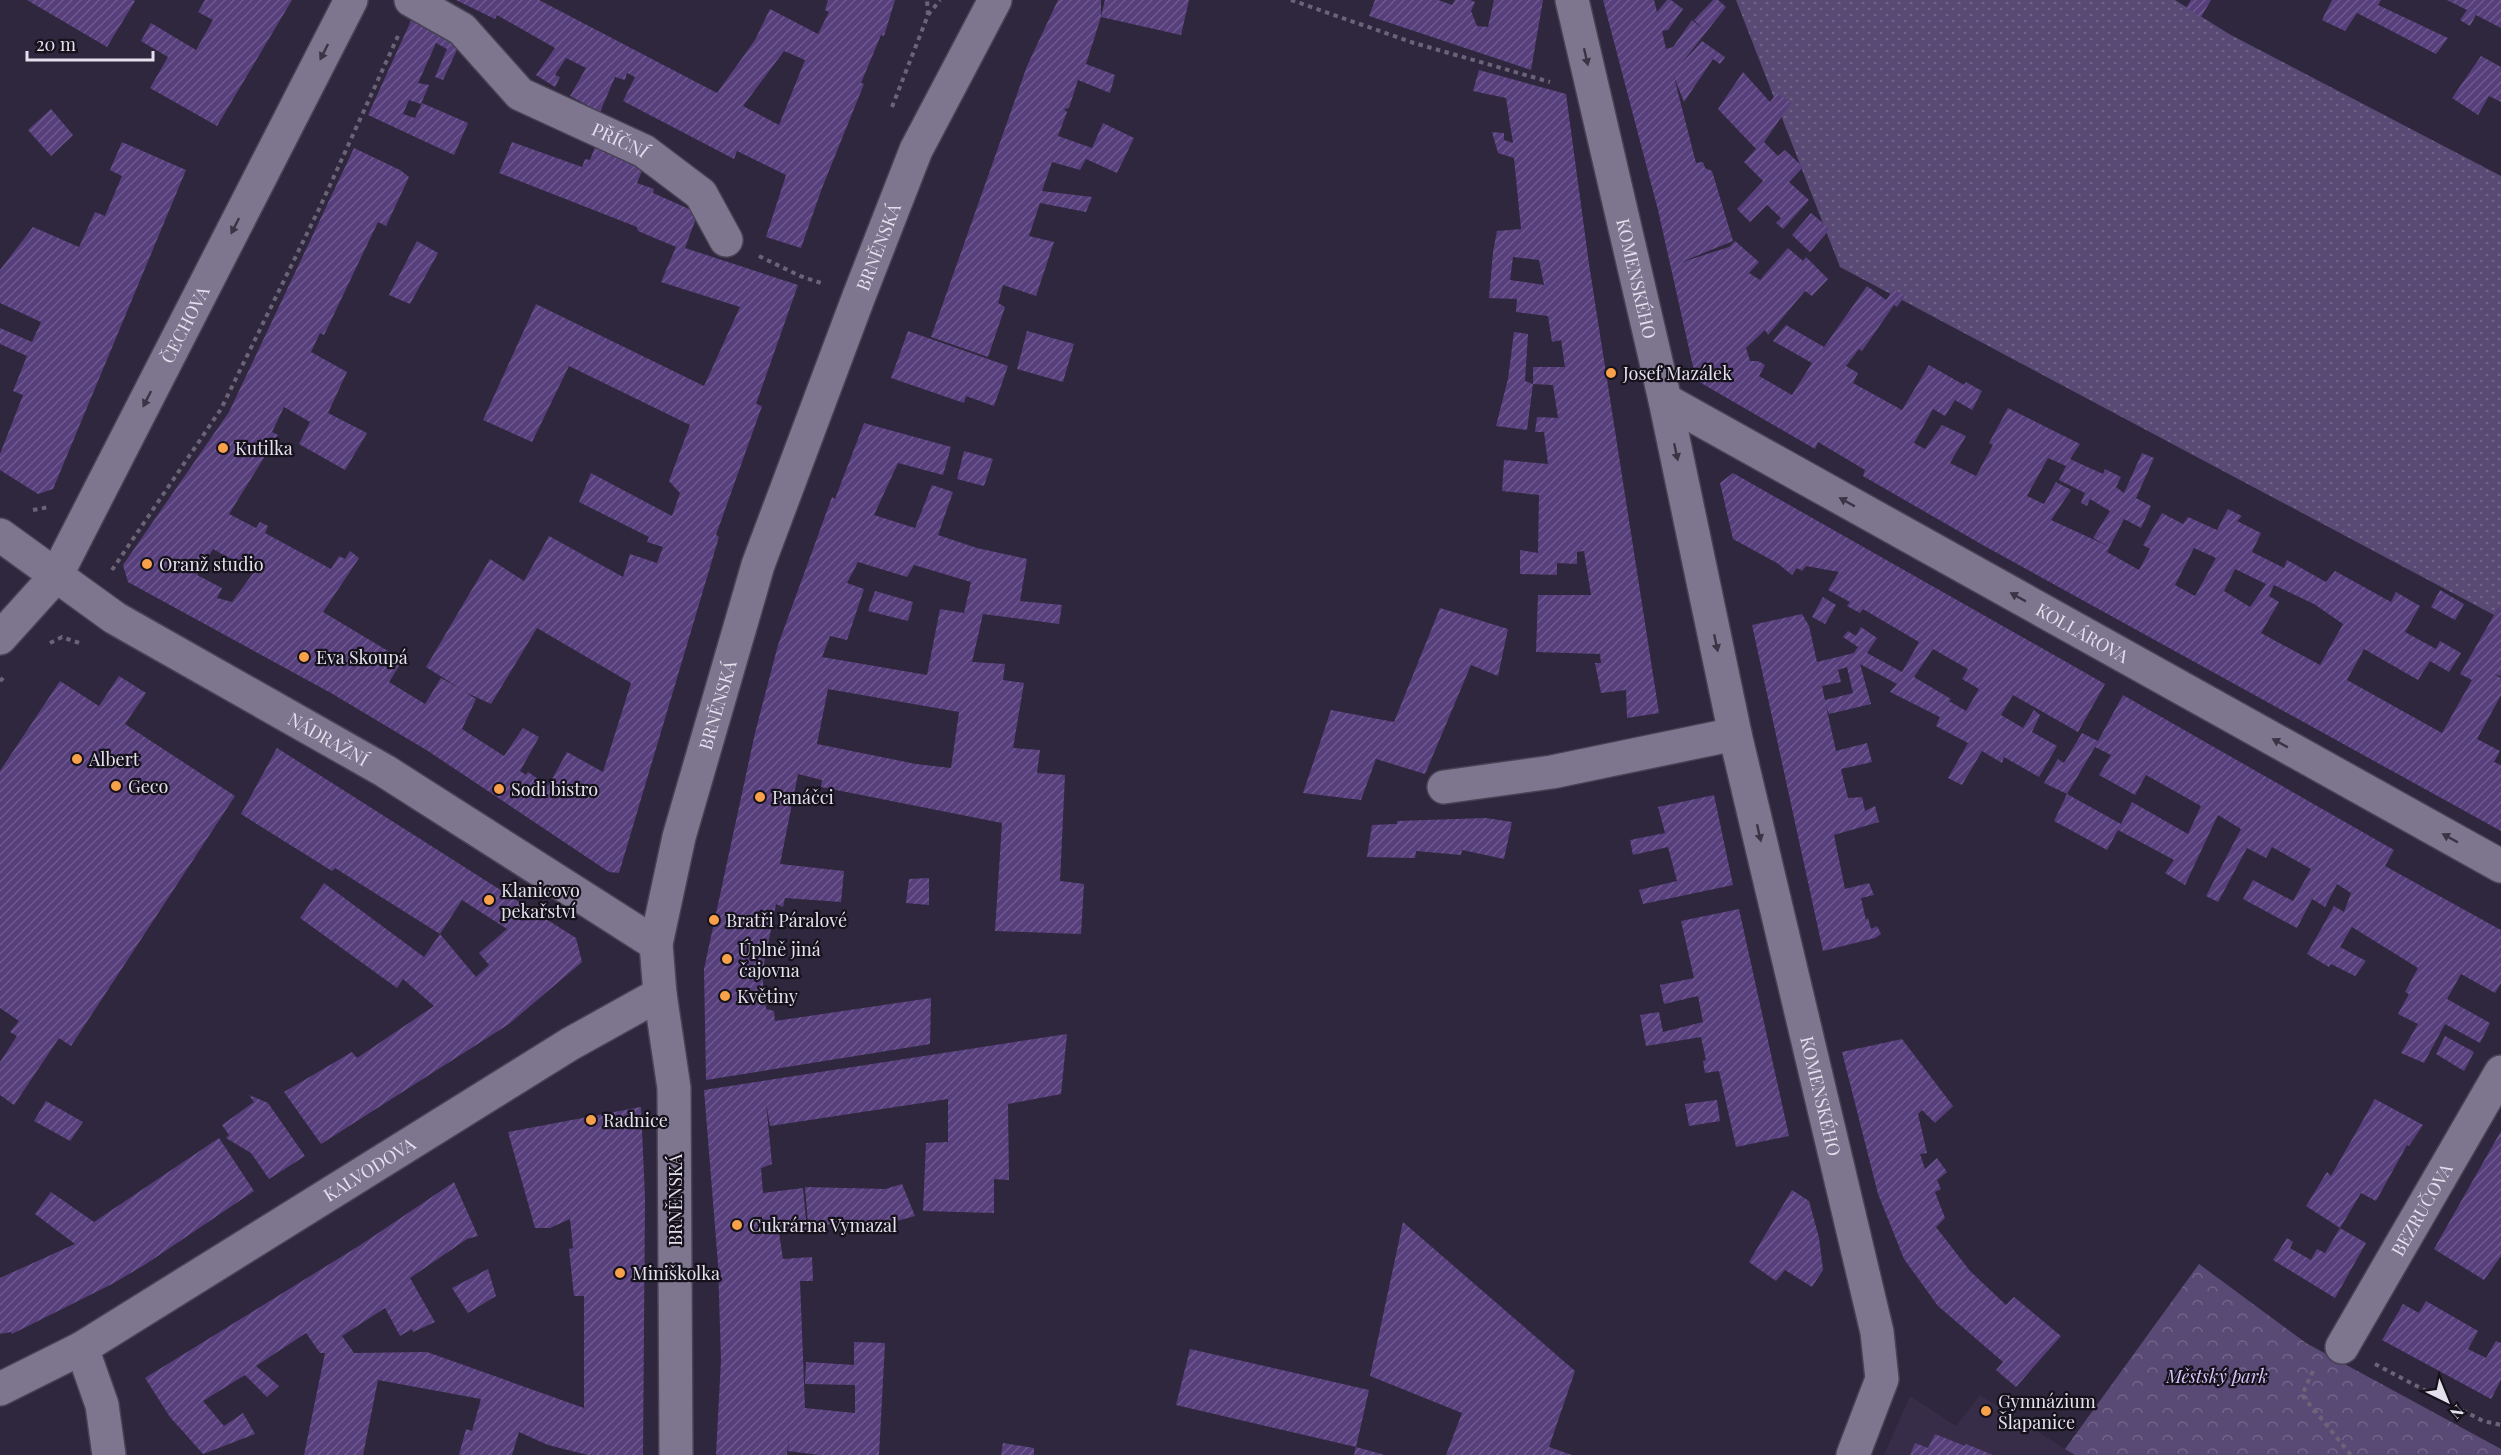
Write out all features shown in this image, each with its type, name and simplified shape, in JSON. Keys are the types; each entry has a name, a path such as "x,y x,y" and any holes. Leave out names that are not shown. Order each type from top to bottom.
{"street":[{"name":"ČECHOVA","path":"0,638 56,576 351,0"},
{"name":"KOMENSKÉHO","path":"1572,0 1665,400 1735,734 1877,1332 1882,1379 1853,1455"},
{"name":"PŘÍČNÍ","path":"413,1 462,29 520,94 644,151 701,194 726,240"},
{"name":"BRNĚNSKÁ","path":"676,1455 674,1088 660,994 656,944 679,837 758,565 916,150 987,4"},
{"name":"KOLLÁROVA","path":"1665,400 2501,866"},
{"name":"NÁDRAŽNÍ","path":"0,535 115,618 384,771 656,944"},
{"path":"1444,787 1552,772 1735,734"},
{"name":"KALVODOVA","path":"0,1389 82,1348 560,1050 660,994"},
{"name":"BEZRUČOVA","path":"2342,1347 2501,1072"},
{"path":"82,1348 102,1405 109,1455"}],"path":[{"path":"927,0 928,15"},
{"path":"890,113 928,15 940,0"},
{"path":"1291,0 1414,44 1594,95"},
{"path":"111,576 112,568 221,409 320,207 413,1"},
{"path":"726,240 800,276 824,284"},
{"path":"820,295 827,274"},
{"path":"44,646 62,637 84,645"},
{"path":"0,681 13,668"},
{"path":"2342,1347 2483,1421 2501,1425"},
{"path":"2314,1369 2302,1395 2351,1455"}],"shaded area":[{"name":"Gymnázium Šlapanice","path":"1980,1395 2075,1455 1884,1455 1910,1396 1956,1426"}],"green space":[{"path":"1736,0 2175,0 2229,34 2501,176 2501,603 2494,615 1840,267"},
{"name":"Městský park","path":"2199,1264 2306,1343 2501,1449 2501,1455 2075,1455 2065,1449"}],"building":[{"path":"27,0 133,0 135,1 107,47"},
{"path":"205,0 292,0 217,126 150,88 168,57 141,41 151,23 196,50 213,20 198,12"},
{"path":"456,0 539,0 717,93 755,40 770,9 818,34 829,12 825,10 828,0 895,0 884,36 881,35 861,83 864,84 822,188 801,248 766,237 786,175 737,151 734,159 623,101 635,77 627,73 625,80 615,77 600,112 570,96 586,68 566,58 555,75 560,77 555,87 536,75 555,48 497,15 495,19","holes":["784,51 805,60 779,125 743,106"]},
{"path":"1058,0 1101,0 1101,17 1086,64 1115,75 1110,93 1078,80 1069,108 1064,109 1067,112 1058,136 1092,148 1103,123 1134,138 1117,173 1086,159 1080,170 1052,162 1042,191 1092,197 1086,212 1040,203 1029,236 1054,242 1036,296 1003,285 998,303 1005,307 988,357 931,337 1027,66"},
{"path":"1105,0 1189,0 1181,35 1101,17"},
{"path":"1375,0 1438,0 1452,5 1455,0 1470,0 1475,2 1471,11 1477,26 1488,27 1494,0 1543,0 1531,70 1369,16"},
{"path":"1603,0 1654,0 1657,12 1667,0 1671,0 1683,9 1668,30 1662,31 1666,49 1673,47 1692,20 1704,30 1694,20 1713,0 1718,0 1726,7 1681,64 1702,41 1725,57 1720,64 1713,59 1684,102 1674,77 1696,163 1703,162 1705,168 1712,171 1733,241 1679,263 1729,247 1735,241 1759,262 1749,273 1760,280 1788,248 1803,261 1806,257 1828,279 1812,296 1805,291 1768,335 1765,330 1746,348 1750,361 1758,361 1765,365 1759,376 1792,395 1812,363 1773,341 1786,325 1824,347 1867,286 1886,300 1894,289 1905,296 1897,307 1894,305 1862,351 1859,349 1846,366 1858,373 1853,383 1902,410 1929,365 1964,385 1966,382 1982,391 1972,410 1955,400 1945,416 1933,409 1914,443 1925,449 1942,425 1966,436 1950,463 1976,476 1993,445 1989,443 2008,408 2080,444 2070,459 2103,474 2105,469 2121,477 2116,487 2124,493 2142,453 2154,458 2136,498 2151,506 2141,528 2124,519 2110,547 2107,552 2139,570 2150,549 2143,545 2162,513 2183,524 2188,517 2217,530 2228,509 2242,516 2237,521 2261,533 2252,552 2284,568 2287,560 2326,582 2335,571 2391,602 2396,592 2420,606 2405,632 2436,649 2440,641 2461,653 2449,672 2430,661 2418,680 2364,649 2347,680 2442,733 2472,680 2460,674 2501,603 2501,676 2494,674 2501,678 2501,695 2477,739 2500,751 2494,762 2501,765 2501,831 1981,544 1863,476 1865,470 1818,442 1815,449 1696,380 1658,210","holes":["2048,458 2066,466 2059,480 2085,493 2081,503 2087,506 2090,499 2110,511 2093,538 2110,547 2051,520 2071,490 2056,482 2044,504 2027,496","2194,548 2216,558 2195,596 2175,585","2235,569 2266,584 2250,607 2224,591","2274,585 2314,604 2343,624 2320,665 2261,633 2279,602 2269,596"]},
{"path":"2191,0 2211,0 2201,17 2186,8"},
{"path":"2332,0 2381,0 2378,5 2448,38 2436,54 2357,13 2345,31 2322,20"},
{"path":"2447,0 2501,0 2501,28 2476,15 2470,26 2460,20 2467,10"},
{"path":"415,12 461,41 443,80 435,77 447,49 436,43 418,83 429,85 421,104 409,100 403,114 415,118 422,103 468,123 454,155 368,115"},
{"path":"2481,56 2501,67 2501,102 2489,96 2478,115 2452,98"},
{"path":"1479,70 1566,94 1589,264 1659,713 1627,718 1626,690 1601,693 1595,663 1601,663 1600,654 1536,652 1538,595 1591,595 1584,551 1577,552 1577,564 1557,563 1557,575 1520,574 1520,550 1538,553 1539,495 1502,491 1504,460 1548,464 1544,432 1535,432 1537,417 1558,418 1553,385 1533,384 1533,367 1565,367 1561,340 1552,342 1548,316 1516,312 1517,299 1489,298 1497,231 1521,229 1514,158 1498,153 1492,132 1504,133 1504,140 1513,143 1506,98 1473,91","holes":["1513,257 1539,260 1544,285 1510,280"]},
{"path":"1743,72 1770,102 1777,93 1791,103 1764,142 1778,156 1785,150 1803,167 1789,182 1809,200 1783,229 1776,223 1781,218 1767,205 1750,222 1737,209 1763,181 1744,162 1756,149 1718,109"},
{"path":"51,109 73,135 51,156 28,130"},
{"path":"122,142 186,170 53,489 38,494 0,470 0,454 23,395 13,391 27,356 0,344 0,328 32,342 41,322 0,303 0,270 33,227 79,247 95,212 105,216 122,176 110,170"},
{"path":"512,142 582,167 585,159 590,160 595,147 607,153 611,145 646,161 637,183 654,189 653,193 698,213 685,248 798,285 756,404 762,406 716,535 719,537 619,873 609,872 428,751 331,693 128,582 123,565 229,412 354,148 400,170 409,177 386,226 378,222 324,335 320,333 311,352 347,372 328,413 367,433 345,470 299,444 310,422 284,407 272,432 278,435 229,514 256,528 260,522 268,526 265,533 331,569 339,556 345,559 350,551 359,558 323,612 403,660 389,682 425,704 441,678 461,689 426,667 490,559 524,581 549,536 623,577 630,554 657,563 663,547 647,542 649,537 579,502 591,473 672,516 680,493 669,481 690,425 569,366 532,442 483,420 536,304 704,386 740,307 661,282 676,247 638,231 637,227 499,173","holes":["213,549 254,572 232,602 217,598 222,588 197,575","537,628 631,683 603,772 567,752 548,786 528,772 526,775 520,771 539,737 523,728 504,756 462,729 476,699 465,692 491,704"]},
{"path":"1811,213 1830,229 1810,252 1792,235"},
{"path":"417,241 438,253 410,304 389,295"},
{"path":"908,331 1008,366 994,406 966,396 964,403 891,378"},
{"path":"1027,331 1074,344 1063,382 1017,369"},
{"path":"1514,332 1528,334 1525,381 1533,384 1527,430 1496,426 1508,379"},
{"path":"864,423 951,447 943,475 898,463 874,515 915,528 932,485 953,492 938,535 977,548 1027,559 1020,601 1062,605 1059,624 983,614 972,662 1005,664 1003,680 1024,683 1013,748 1040,750 1037,773 1065,775 1060,881 1084,884 1081,934 995,931 1002,823 821,787 822,780 798,774 780,864 844,871 841,902 785,898 783,907 776,904 762,974 766,1009 774,1011 775,1021 931,998 930,1044 706,1080 704,969 755,733 778,645 832,497 835,499","holes":["858,562 907,577 914,565 971,582 964,613 940,609 927,675 822,657 830,636 847,640 864,589 847,583","828,689 959,712 951,768 916,764 817,744"]},
{"path":"964,451 993,459 984,486 957,479"},
{"path":"1733,473 2105,684 2078,732 2013,695 2001,715 2023,728 2034,710 2040,715 2032,732 2057,746 2039,777 2004,757 2002,763 1982,751 1962,785 1948,778 1968,743 1936,726 1940,717 1890,692 1897,684 1860,664 1871,704 1829,714 1826,706 1836,751 1867,743 1872,762 1841,769 1848,798 1862,797 1865,811 1875,806 1879,822 1834,835 1845,889 1869,883 1874,895 1861,898 1866,920 1868,918 1871,929 1877,926 1881,934 1875,938 1823,951 1752,625 1802,614 1809,626 1817,662 1854,653 1858,647 1843,637 1848,631 1856,636 1861,627 1877,638 1867,653 1902,672 1919,642 1863,609 1860,613 1847,606 1850,602 1828,590 1839,572 1806,566 1802,571 1797,568 1792,575 1777,563 1733,539 1720,483","holes":["1933,649 1968,669 1962,679 1979,689 1966,711 1949,701 1951,699 1914,677","1847,667 1853,693 1825,700 1822,686 1841,682 1838,670"]},
{"path":"2440,590 2464,604 2455,620 2431,607"},
{"path":"875,591 913,602 908,621 868,611"},
{"path":"1823,597 1836,605 1825,624 1812,617"},
{"path":"1440,608 1508,629 1498,676 1471,665 1425,774 1376,759 1361,800 1303,793 1331,710 1394,722"},
{"path":"119,676 146,693 125,724 235,796 71,1046 59,1038 14,1105 0,1095 0,1062 17,1036 10,1032 19,1021 0,1008 0,771 60,681 99,706"},
{"path":"2123,695 2394,850 2385,866 2501,930 2501,983 2495,993 2461,974 2447,999 2490,1023 2480,1043 2445,1024 2424,1063 2401,1053 2418,1024 2398,1014 2409,994 2405,992 2418,968 2352,927 2340,947 2366,961 2355,976 2331,964 2335,956 2329,967 2307,954 2334,906 2344,912 2351,893 2337,884 2325,907 2312,899 2297,928 2243,899 2253,880 2293,901 2311,869 2272,847 2266,858 2247,848 2218,902 2206,896 2241,829 2218,815 2185,885 2165,873 2174,860 2118,830 2107,850 2054,821 2067,794 2044,783 2058,759 2064,763 2082,733 2098,741","holes":["2095,747 2111,755 2099,775 2135,795 2146,775 2201,806 2188,834 2132,802 2121,824 2067,794"]},
{"path":"277,748 576,938 582,962 509,1024 321,1144 284,1092 352,1052 357,1058 434,1006 403,979 397,988 300,918 324,883 424,957 440,934 335,868 332,871 241,814","holes":["462,900 507,929 479,953 489,965 476,977 440,934"]},
{"path":"1714,795 1733,885 1643,904 1639,890 1677,881 1668,847 1633,855 1630,840 1665,833 1658,807"},
{"path":"1486,818 1512,822 1504,859 1462,850 1461,855 1416,851 1415,858 1367,857 1372,825 1397,824 1397,821"},
{"path":"929,878 929,905 906,903 909,879"},
{"path":"1739,909 1789,1136 1736,1147 1719,1071 1705,1073 1703,1061 1706,1060 1701,1037 1646,1046 1640,1015 1659,1012 1663,1032 1703,1022 1698,996 1664,1004 1660,985 1694,978 1681,921"},
{"path":"1067,1034 1061,1094 1008,1104 1009,1180 994,1179 994,1213 923,1211 926,1143 948,1142 948,1099 770,1126 766,1102 772,1164 761,1168 763,1193 803,1188 807,1231 779,1233 783,1259 812,1257 813,1281 800,1281 805,1408 855,1413 855,1385 805,1384 806,1362 854,1365 854,1342 885,1343 879,1455 819,1455 788,1451 789,1434 787,1455 716,1455 721,1360 718,1264 704,1090"},
{"path":"2445,1036 2474,1052 2464,1071 2436,1054"},
{"path":"1902,1039 1953,1106 1935,1123 1922,1110 1918,1114 1927,1153 1920,1154 1925,1169 1937,1158 1947,1172 1937,1180 1941,1189 1935,1192 1945,1218 1936,1227 1970,1271 2006,1305 2014,1297 2061,1336 2016,1387 1996,1370 2003,1362 1938,1306 1904,1259 1878,1194 1842,1052"},
{"path":"249,1095 268,1103 305,1156 269,1179 251,1153 226,1138 229,1135 222,1125 254,1102"},
{"path":"2375,1099 2423,1125 2409,1146 2407,1145 2376,1201 2361,1193 2340,1228 2306,1206 2327,1172 2331,1176"},
{"path":"1717,1100 1720,1121 1689,1126 1685,1104"},
{"path":"46,1101 83,1122 70,1141 34,1121"},
{"path":"641,1107 645,1199 643,1455 588,1455 548,1445 519,1432 512,1455 459,1455 466,1429 472,1431 481,1399 378,1380 363,1455 304,1455 325,1353 320,1353 306,1333 256,1366 279,1386 267,1397 245,1375 203,1401 224,1426 243,1413 255,1434 203,1454 170,1417 145,1378 362,1244 454,1182 478,1236 467,1239 410,1278 435,1322 413,1332 412,1329 400,1336 385,1308 342,1336 354,1353 427,1352 584,1408 584,1296 574,1296 569,1249 573,1248 570,1219 550,1228 535,1228 508,1132"},
{"path":"2501,1131 2501,1256 2484,1280 2434,1249"},
{"path":"219,1138 254,1191 146,1264 112,1284 12,1334 11,1332 0,1334 0,1278 75,1244 35,1214 51,1192 94,1222"},
{"path":"902,1184 915,1216 893,1222 891,1226 808,1224 805,1187 885,1189"},
{"path":"1792,1190 1809,1201 1819,1238 1823,1270 1812,1287 1785,1270 1776,1281 1749,1262"},
{"path":"1403,1222 1575,1371 1549,1447 1572,1455 1446,1455 1462,1413 1370,1376"},
{"path":"2340,1228 2366,1243 2335,1298 2273,1260 2287,1238 2293,1242 2290,1248 2311,1260 2317,1249 2325,1253"},
{"path":"488,1269 496,1296 468,1313 452,1288"},
{"path":"2426,1301 2478,1331 2468,1349 2486,1358 2496,1341 2501,1343 2501,1380 2491,1399 2382,1340 2403,1304 2419,1313"},
{"path":"1190,1349 1369,1390 1356,1447 1176,1405"},
{"path":"1935,1434 1993,1455 1910,1455 1915,1443 1928,1448"},
{"path":"1003,1443 1034,1448 1034,1455 1001,1455"},
{"path":"1356,1447 1385,1455 1354,1455"}],"place":[{"name":"Josef Mazálek","path":"1611,373"},
{"name":"Kutilka","path":"223,448"},
{"name":"Oranž studio","path":"147,564"},
{"name":"Eva Skoupá","path":"304,657"},
{"name":"Albert","path":"77,759"},
{"name":"Geco","path":"116,786"},
{"name":"Sodi bistro","path":"499,789"},
{"name":"Panáčci","path":"760,797"},
{"name":"Klanicovo pekařství","path":"489,900"},
{"name":"Bratři Páralové","path":"714,920"},
{"name":"Úplně jiná čajovna","path":"727,959"},
{"name":"Květiny","path":"725,996"},
{"name":"Radnice","path":"591,1120"},
{"name":"Cukrárna Vymazal","path":"737,1225"},
{"name":"Miniškolka","path":"620,1273"},
{"name":"Gymnázium Šlapanice","path":"1986,1411"}]}
